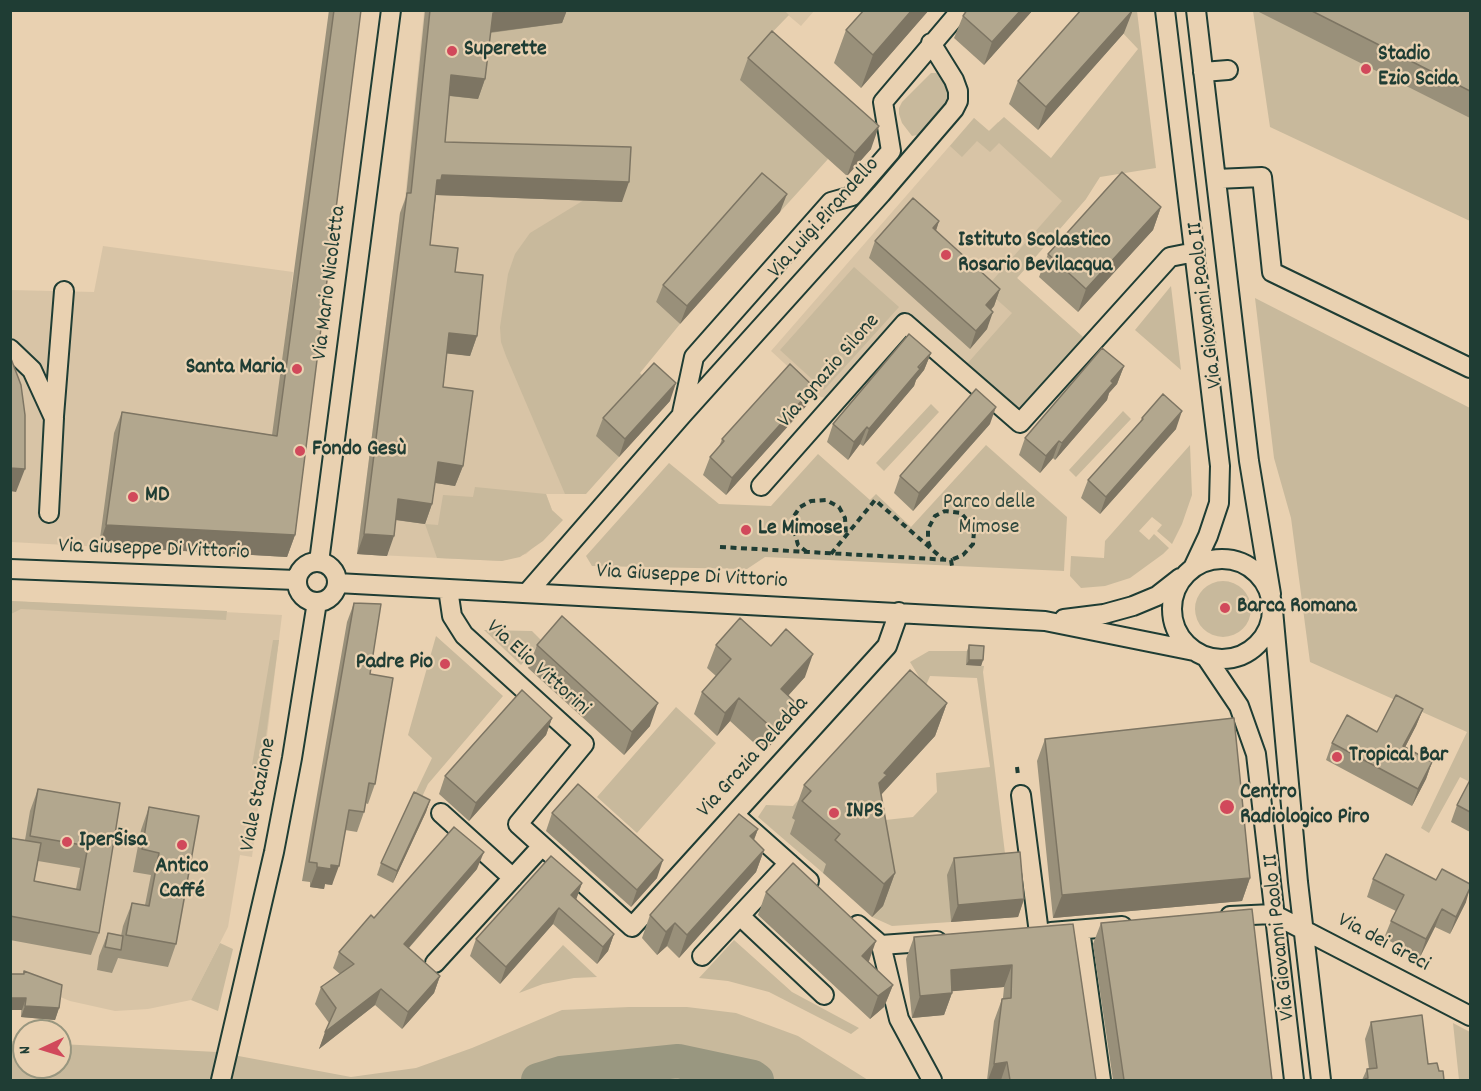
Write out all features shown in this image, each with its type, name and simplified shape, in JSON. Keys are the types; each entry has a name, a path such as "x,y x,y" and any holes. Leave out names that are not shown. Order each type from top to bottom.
{"street":[{"name":"Via Mario Nicoletta","path":"319,562 391,10"},
{"name":"Via Luigi Pirandello","path":"682,415 694,357 831,202 852,196 891,151 883,102 961,10"},
{"name":"Via Giovanni Paolo II","path":"1165,10 1220,466 1219,503 1208,536 1188,572"},
{"name":"Via Giovanni Paolo II","path":"1196,10 1249,461 1272,602 1321,1080"},
{"name":"Via Luigi Pirandello","path":"527,593 954,109 958,101 958,91 954,80 931,44"},
{"path":"1203,72 1228,70"},
{"path":"1216,179 1262,177 1272,272 1470,368"},
{"name":"Via Ignazio Silone","path":"761,486 905,323 1020,423 1170,257 1195,252"},
{"path":"49,513 64,291"},
{"path":"10,349 32,370 54,418"},
{"path":"1218,558 1238,561 1256,571 1265,581 1272,602 1271,623 1257,646 1245,654 1226,659 1045,621 1104,614 1133,606 1157,596 1204,561 1218,558"},
{"path":"319,562 334,571 337,583 333,594 317,602 304,598 297,587 296,580 301,568 306,564 319,562"},
{"name":"Via Giuseppe Di Vittorio","path":"10,569 296,580"},
{"path":"1188,572 1173,596 1172,615 1176,629 1185,643 1200,654"},
{"name":"Via Giuseppe Di Vittorio","path":"337,583 1045,621"},
{"name":"Via Elio Vittorini","path":"448,589 452,616 464,635 584,744 518,824 632,927"},
{"name":"Viale Stazione","path":"221,1080 286,790 317,602"},
{"name":"Via Grazia Deledda","path":"632,927 887,646 899,612"},
{"name":"Via Giovanni Paolo II","path":"1200,654 1239,706 1256,754 1294,1080"},
{"path":"1021,795 1039,933"},
{"path":"441,813 513,878"},
{"path":"735,815 823,893"},
{"path":"435,963 542,846"},
{"path":"702,957 789,863"},
{"path":"1210,918 1257,913 1274,914"},
{"name":"Via dei Greci","path":"1274,914 1470,1016"},
{"path":"740,916 824,994"},
{"path":"848,916 881,945 899,1019 932,1080"},
{"path":"1016,935 1139,924"},
{"path":"1080,930 1101,1080"},
{"path":"881,945 949,940"}],"path":[{"path":"831,554 874,499 944,559"},
{"path":"807,553 798,545 792,524 800,507 811,501 826,500 839,507 845,518 846,535"},
{"path":"720,547 951,560 963,555 973,544 974,531 968,520 961,513 945,511 935,516 928,529 930,548"},
{"path":"816,553 816,560"},
{"path":"951,560 951,566"},
{"path":"1017,767 1018,775"},
{"path":"117,844 121,826"}],"shaded area":[{"path":"424,11 814,11 801,26 788,15 758,47 565,494 546,494 552,510 554,529 526,554 501,561 357,554 400,213 405,198"},
{"name":"Istituto Scolastico Rosario Bevilacqua","path":"974,118 989,131 998,122 1086,199 1017,278 1083,337 1017,410 967,364 906,314 828,398 821,397 771,351"},
{"path":"103,246 293,272 279,391 299,462 287,557 11,542 10,290 94,292"},
{"path":"11,601 282,615 252,857 240,855 228,927 191,1000 148,1009 115,1011 70,1001 41,989 11,982"}],"green space":[{"path":"784,10 789,15 758,47 828,159 780,212 756,190 656,302 680,324 640,373 647,380 619,457 586,494 565,494 506,356 501,342 500,327 508,274 515,254 530,233 584,200 438,162 432,94 485,33 563,11"},
{"path":"1101,10 1137,11 1156,168 1100,177 1086,199 1017,278 1083,337 1017,410 967,364 1012,313 985,289 1062,201 999,143 990,152 977,141 962,157 950,146 974,118 989,131 1004,117 1051,158 1138,49"},
{"name":"Stadio Ezio Scida","path":"1253,11 1470,11 1470,221 1270,127"},
{"path":"931,73 937,73 943,81 948,98 944,107 917,135 912,136 902,123 899,108 902,102"},
{"path":"854,267 899,307 824,390 780,350"},
{"path":"1171,286 1181,370 1135,330"},
{"path":"1255,298 1470,408 1470,782 1460,777 1429,833 1421,828 1467,732 1310,662 1291,518 1274,458"},
{"path":"931,404 939,412 884,471 876,463"},
{"path":"1123,411 1131,419 1076,477 1069,470"},
{"name":"Parco delle Mimose","path":"986,445 1067,517 1064,571 765,557 747,569 592,566 586,556 669,463 719,504 771,506 818,454 870,500 876,494 911,527"},
{"path":"1190,445 1192,495 1172,544 1157,531 1162,525 1152,517 1139,531 1149,540 1154,534 1169,548 1130,578 1105,586 1081,588 1070,576 1071,556 1104,558 1105,541"},
{"path":"475,487 546,494 552,510 563,520 543,541 520,557 502,561 437,558 425,524 438,525 443,495 473,497"},
{"path":"1223,581 1234,583 1243,589 1249,598 1251,609 1249,620 1243,629 1234,635 1223,637 1212,635 1203,629 1197,620 1195,609 1197,598 1203,589 1212,583"},
{"path":"11,601 227,611 226,620 21,609 11,614"},
{"path":"484,630 532,631 542,641 521,665"},
{"path":"436,636 503,696 428,784 422,797 426,812 410,804 432,758 408,735"},
{"path":"273,640 279,640 261,772 252,765"},
{"path":"929,651 967,651 967,665 984,666 1007,870 948,875 951,922 892,926 872,917 883,905 876,821 913,817 937,792 936,773 990,767 977,678 930,676 924,690 910,662"},
{"path":"676,707 716,743 637,833 597,797"},
{"path":"873,717 799,824 829,866 823,873 758,817 766,805 793,806"},
{"path":"734,940 792,992 859,1028 851,1034 769,992 728,981 699,978"},
{"path":"220,943 233,949 218,1011 191,1000"},
{"path":"563,945 597,977 574,978 543,984 519,993"},
{"path":"687,1007 736,1013 798,1036 868,1080 11,1080 10,1041 12,1041 12,1079 72,1079 72,1045 217,1052 351,1077 416,1068 472,1048 562,1010"},
{"path":"1453,1023 1470,1032 1470,1080 1459,1080"}],"building":[{"path":"334,10 361,10 295,535 106,525 122,412 277,436"},
{"path":"430,10 513,10 493,13 485,79 451,75 445,142 631,147 629,182 442,175 441,180 437,180 430,245 458,248 455,272 483,275 477,336 449,333 443,387 473,391 463,466 438,462 432,504 398,499 394,536 364,534 407,193 411,193"},
{"path":"864,10 912,10 873,55 846,30"},
{"path":"967,10 1021,10 992,42 963,16"},
{"path":"1081,10 1133,10 1046,107 1018,81"},
{"path":"1310,10 1470,10 1470,91"},
{"path":"772,31 879,126 855,153 748,58"},
{"path":"1122,172 1161,207 1086,289 1048,254"},
{"path":"762,173 787,194 687,306 663,285"},
{"path":"913,198 939,221 933,228 1000,289 986,305 993,312 976,331 875,241"},
{"path":"909,334 931,353 869,429 867,427 854,442 833,424"},
{"path":"1102,348 1124,366 1111,381 1113,383 1062,443 1059,441 1046,456 1025,438"},
{"path":"10,356 21,385 25,415 25,469 10,468"},
{"path":"654,363 676,383 625,439 603,418"},
{"path":"790,364 814,387 732,478 710,457 724,441 722,439"},
{"path":"976,389 996,407 919,493 900,476"},
{"path":"1163,394 1182,411 1106,497 1088,480"},
{"path":"354,603 381,604 370,674 393,678 375,784 369,783 364,812 349,810 339,866 331,865 331,869 317,867 317,863 309,862"},
{"path":"562,616 658,703 632,732 537,645"},
{"path":"740,618 771,646 786,629 813,654 781,689 796,703 773,729 739,698 725,713 702,692 731,659 716,645"},
{"path":"969,645 984,646 983,660 969,660"},
{"path":"910,670 947,703 884,773 887,775 879,783 895,873 884,884 835,840 840,834 802,801 811,791 804,785"},
{"path":"522,690 552,718 476,803 445,776"},
{"path":"1396,695 1423,709 1403,746 1432,762 1418,789 1332,743 1347,715 1377,732"},
{"path":"1234,718 1250,878 1062,895 1045,739"},
{"path":"1470,780 1470,812 1457,805"},
{"path":"578,784 663,860 637,890 552,813"},
{"path":"38,789 120,803 99,933 10,916 10,838 41,843 34,881 80,890 88,846 30,836"},
{"path":"414,792 430,800 397,871 381,863"},
{"path":"149,807 199,816 176,944 126,935 132,903 149,906 159,853 142,849"},
{"path":"739,814 758,829 750,836 764,850 687,935 675,923 666,932 650,915"},
{"path":"454,827 484,852 404,944 440,976 408,1012 381,989 325,1032 336,1008 321,987 354,964 339,952 371,915 374,918"},
{"path":"1020,852 1024,899 958,905 954,858"},
{"path":"1386,854 1436,880 1442,869 1470,884 1456,917 1442,909 1426,939 1391,921 1404,895 1373,879"},
{"path":"551,856 582,883 571,895 614,934 603,947 559,908 506,967 476,939"},
{"path":"793,863 876,941 862,956 893,985 878,996 766,892"},
{"path":"1252,909 1272,1080 1124,1080 1101,923"},
{"path":"1073,924 1096,1080 1010,1080 1007,1062 994,1064 1002,999 1011,998 1012,965 951,970 952,993 920,996 914,937"},
{"path":"108,933 123,936 121,950 105,947"},
{"path":"24,971 62,985 59,1008 25,1006 26,998 10,998 10,974 24,974"},
{"path":"1422,1015 1428,1064 1437,1063 1439,1071 1443,1071 1444,1080 1365,1080 1368,1078 1367,1069 1377,1068 1371,1022"}],"waterway":[{"path":"538,1080 561,1073 678,1061 753,1077 757,1080"}],"place":[{"name":"Superette","path":"452,51"},
{"name":"Stadio Ezio Scida","path":"1366,69"},
{"name":"Istituto Scolastico Rosario Bevilacqua","path":"946,255"},
{"name":"Santa Maria","path":"297,369"},
{"name":"Fondo Gesù","path":"300,451"},
{"name":"MD","path":"133,497"},
{"name":"Le Mimose","path":"746,530"},
{"name":"Barca Romana","path":"1225,608"},
{"name":"Padre Pio","path":"445,664"},
{"name":"Tropical Bar","path":"1337,757"},
{"name":"Centro Radiologico Piro","path":"1227,807"},
{"name":"INPS","path":"834,813"},
{"name":"IperSisa","path":"67,842"},
{"name":"Antico Caffé","path":"182,845"}]}
